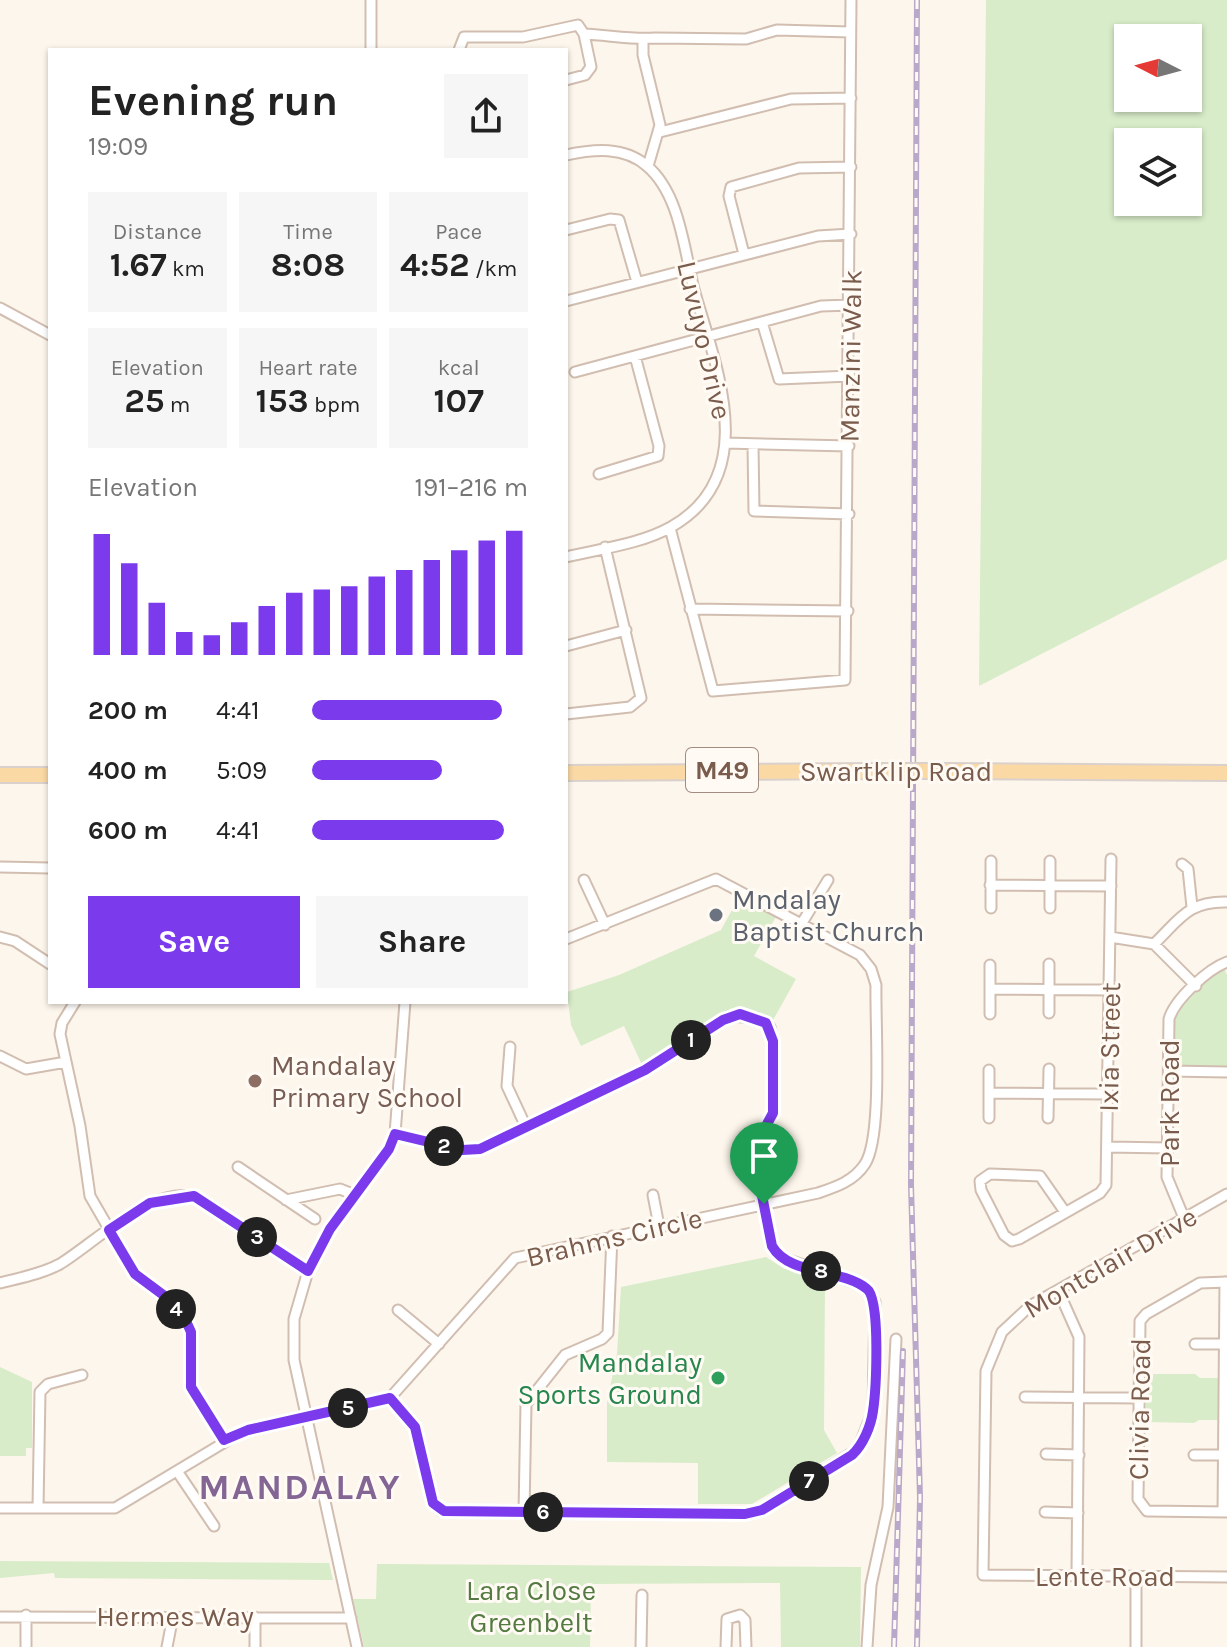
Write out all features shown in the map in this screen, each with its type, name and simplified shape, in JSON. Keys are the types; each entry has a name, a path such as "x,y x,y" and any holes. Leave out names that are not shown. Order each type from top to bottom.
{"main road":[{"name":"Swartklip Road","path":"568,773 1227,773"},
{"path":"0,775 48,775"}],"street":[{"path":"371,0 371,48"},
{"name":"Manzini Walk","path":"690,609 709,685 719,692 845,680 849,514 851,0"},
{"path":"460,48 464,37 523,37 581,30 630,36 643,41 655,38 746,39 777,30 850,32"},
{"path":"568,79 590,71 581,30"},
{"path":"568,155 613,151 648,166 660,132 643,55 643,41"},
{"path":"660,132 791,99 851,98"},
{"name":"Luvuyo Drive","path":"568,556 670,528 685,517 709,490 719,472 726,443 725,406 669,196 648,166"},
{"path":"744,254 729,196 731,187 799,168 851,167"},
{"path":"568,230 610,219 619,220 637,282"},
{"path":"568,300 818,236 851,234"},
{"path":"575,372 821,306 850,305"},
{"path":"0,308 48,334"},
{"path":"762,322 779,379 850,376"},
{"path":"599,474 658,456 659,446 635,356"},
{"path":"726,443 849,446"},
{"path":"753,445 754,511 849,514"},
{"path":"670,528 690,609 848,611"},
{"path":"568,714 630,707 639,703 641,693 605,547"},
{"path":"568,645 626,630"},
{"name":"Ixia Street","path":"1065,1212 1040,1176 990,1174 980,1181 981,1190 1009,1240 1019,1239 1104,1190 1108,1181 1111,859"},
{"path":"991,861 991,908"},
{"path":"1050,861 1050,908"},
{"path":"1182,864 1188,869 1192,907"},
{"path":"0,867 48,868"},
{"name":"Brahms Circle","path":"390,1398 515,1258 764,1204 845,1182 862,1169 873,1144 873,974 860,955 712,878 568,938"},
{"path":"584,880 605,925"},
{"path":"802,923 828,880"},
{"path":"990,885 1111,886"},
{"path":"1154,944 1192,907 1207,902 1227,902"},
{"path":"0,937 15,941 48,963"},
{"path":"1110,937 1154,944 1196,986"},
{"name":"Park Road","path":"1184,1218 1169,1188 1170,1015 1215,968 1227,962"},
{"path":"1049,964 1049,1013"},
{"path":"990,965 990,1014"},
{"path":"990,989 1110,990"},
{"path":"74,1004 60,1028 88,1193 135,1274 166,1297 186,1321 191,1332 191,1387 224,1440"},
{"path":"357,1647 294,1360 293,1333 296,1304 308,1271 330,1229 395,1134 405,1004"},
{"path":"0,1508 115,1508 224,1440 248,1430 390,1398 415,1427 436,1508 444,1511 754,1512 858,1449 873,1411 874,1297 864,1286 777,1254 753,1150 773,1113 773,1041 770,1027 757,1018 729,1016 645,1070 480,1149 467,1151 395,1134"},
{"path":"510,1047 507,1086 526,1127"},
{"path":"0,1056 26,1069 66,1062"},
{"path":"1048,1118 1049,1069"},
{"path":"989,1070 989,1118"},
{"path":"1169,1071 1227,1072"},
{"path":"989,1093 1108,1094"},
{"path":"1108,1147 1168,1148"},
{"path":"238,1167 315,1219"},
{"path":"286,1200 340,1189 355,1195"},
{"name":"Montclair Drive","path":"983,1575 984,1382 988,1359 997,1340 1015,1317 1227,1194"},
{"path":"653,1195 659,1226"},
{"path":"0,1283 58,1265 150,1203 194,1196 308,1271"},
{"path":"524,1512 526,1404 565,1355 602,1339 608,1333 612,1236"},
{"path":"1225,1512 1226,1282"},
{"name":"Clivia Road","path":"1225,1512 1150,1512 1140,1505 1139,1398 1142,1318 1200,1283 1226,1282"},
{"path":"1058,1290 1079,1333 1077,1575"},
{"path":"398,1310 439,1344"},
{"path":"867,1647 871,1585 888,1507 896,1339"},
{"path":"1195,1344 1225,1344"},
{"path":"38,1508 40,1392 48,1384 82,1375"},
{"path":"1025,1397 1139,1398"},
{"path":"1046,1454 1079,1455"},
{"path":"1194,1455 1223,1455"},
{"path":"177,1471 214,1526"},
{"path":"1045,1512 1078,1513"},
{"name":"Lente Road","path":"983,1575 1227,1577"},
{"path":"1136,1576 1136,1647"},
{"path":"641,1647 642,1595"},
{"path":"26,1615 26,1647"},
{"path":"726,1647 727,1619 740,1615 745,1620 746,1647"},
{"path":"167,1647 173,1616"},
{"name":"Hermes Way","path":"0,1617 351,1618"},
{"path":"255,1617 255,1647"}],"green space":[{"path":"986,0 1227,0 1227,559 979,686"},
{"path":"740,895 777,915 754,956 796,979 772,1022 749,1010 729,1011 643,1067 624,1026 581,1046 571,1025 568,992 619,975 721,930"},
{"path":"1223,966 1227,975 1227,1068 1177,1068 1173,1064 1173,1018 1180,1006"},
{"name":"Mandalay Sports Ground","path":"766,1257 783,1268 825,1282 824,1430 837,1453 752,1504 698,1504 698,1463 607,1462 607,1402 617,1354 621,1287"},
{"path":"0,1367 32,1382 32,1448 26,1448 26,1456 0,1456"},
{"path":"1153,1374 1195,1374 1200,1378 1219,1378 1218,1420 1146,1422 1146,1378 1153,1378"},
{"path":"0,1561 329,1563 333,1580 55,1578 54,1573 0,1578"},
{"name":"Lara Close Greenbelt","path":"377,1564 861,1567 860,1647 781,1647 780,1583 591,1584 590,1647 364,1647 353,1599 376,1599"}],"railway":[{"path":"917,0 911,1185 920,1497 917,1647"},
{"path":"894,1647 903,1351"}],"place":[{"name":"Mndalay Baptist Church","path":"716,915"},
{"name":"Mandalay Primary School","path":"255,1081"},
{"name":"Mandalay Sports Ground","path":"718,1378"}],"district":[{"name":"MANDALAY","path":"300,1486"}],"route":[{"path":"740,1014 766,1023 773,1041 773,1113 753,1150 764,1204 772,1246 777,1254 864,1286 874,1297 874,1398 864,1438 852,1455 762,1510 745,1514 441,1511 433,1503 415,1427 407,1413 390,1398 248,1430 224,1440 193,1394 190,1380 191,1332 186,1321 166,1297 135,1274 109,1230 150,1203 194,1196 308,1271 330,1229 389,1149 395,1134 467,1151 480,1149 645,1070 723,1020 740,1014"}]}
